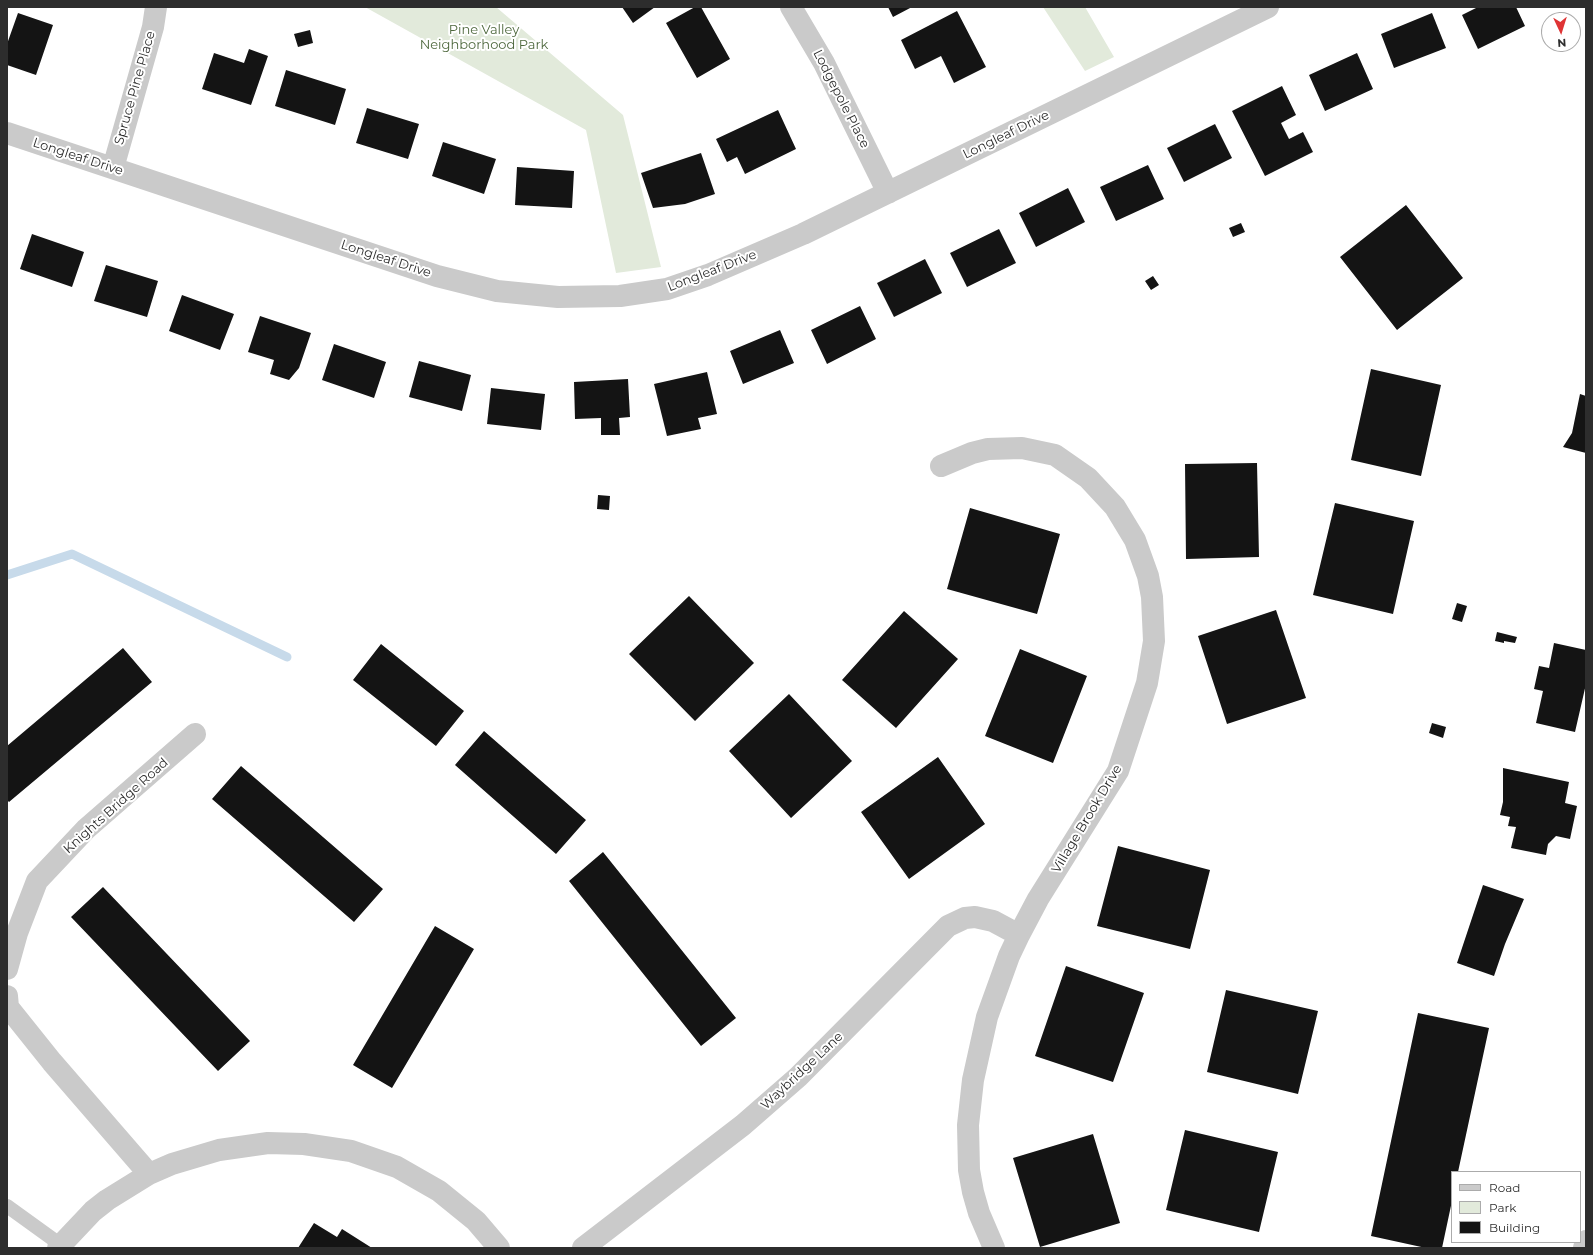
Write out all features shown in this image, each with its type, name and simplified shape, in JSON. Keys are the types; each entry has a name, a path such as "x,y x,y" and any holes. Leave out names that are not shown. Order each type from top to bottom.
{"street":[{"name":"Spruce Pine Place","path":"113,168 153,27 156,7"},
{"name":"Lodgepole Place","path":"791,7 824,63 888,193"},
{"name":"Longleaf Drive","path":"7,133 437,276 497,291 558,297 620,296 667,289 708,275 796,237 1268,7"},
{"name":"Village Brook Drive","path":"941,466 972,453 988,449 1022,448 1055,455 1088,478 1115,507 1136,540 1148,576 1152,597 1154,641 1148,683 1118,771 1038,899 1019,934 986,1017 973,1080 968,1125 969,1170 973,1192 994,1248"},
{"name":"Knights Bridge Road","path":"7,969 17,933 37,881 86,828 195,734"},
{"name":"Waybridge Lane","path":"583,1248 744,1124 798,1077 948,926 965,918 975,917 993,921 1019,934"},
{"path":"7,996 8,1007 52,1062 149,1174"},
{"path":"60,1246 93,1211 107,1200 149,1174 172,1164 219,1150 268,1143 304,1144 351,1152 397,1167 439,1191 476,1221 499,1248"},
{"path":"1584,1248 1586,1242"}],"lane":[{"path":"7,1206 60,1246"}],"green space":[{"name":"Pine Valley Neighborhood Park","path":"365,7 496,7 623,115 661,267 616,273 586,130"},
{"path":"1043,7 1085,7 1114,57 1085,71"}],"building":[{"path":"622,7 655,7 633,23"},
{"path":"695,7 701,7 730,59 697,78 666,23"},
{"path":"888,7 912,7 893,17"},
{"path":"1478,7 1516,7 1525,26 1478,49 1462,15"},
{"path":"957,11 986,67 954,83 941,56 915,69 901,40"},
{"path":"18,13 53,25 36,75 7,65 7,44"},
{"path":"1432,13 1446,48 1394,68 1381,34"},
{"path":"310,30 313,43 298,47 294,34"},
{"path":"249,49 268,56 251,105 202,89 214,53 244,63"},
{"path":"1357,53 1373,89 1325,111 1309,75"},
{"path":"286,70 346,89 335,125 275,106"},
{"path":"1282,86 1296,115 1281,123 1289,139 1303,132 1313,152 1265,176 1232,111"},
{"path":"367,108 419,124 408,159 356,143"},
{"path":"778,110 796,149 745,174 737,157 727,162 716,139"},
{"path":"1215,124 1232,158 1184,182 1167,148"},
{"path":"443,142 496,159 484,194 432,176"},
{"path":"701,153 715,194 685,204 653,208 641,173"},
{"path":"1148,165 1164,199 1116,221 1100,187"},
{"path":"517,167 574,171 572,208 515,205"},
{"path":"1068,188 1085,222 1036,247 1019,213"},
{"path":"1406,205 1463,278 1397,330 1340,257"},
{"path":"1241,223 1245,232 1233,237 1229,228"},
{"path":"999,229 1016,263 967,287 950,253"},
{"path":"32,234 84,252 72,287 20,269"},
{"path":"925,259 942,293 894,317 877,283"},
{"path":"106,265 158,281 147,317 94,301"},
{"path":"1153,276 1159,285 1151,290 1145,281"},
{"path":"182,295 234,314 220,350 169,331"},
{"path":"860,306 876,339 827,364 811,330"},
{"path":"260,316 311,333 299,368 289,380 270,374 274,360 248,352"},
{"path":"780,330 794,363 743,384 730,351"},
{"path":"334,344 386,362 374,398 322,380"},
{"path":"419,361 471,375 462,411 409,397"},
{"path":"1371,369 1441,385 1421,476 1351,460"},
{"path":"707,372 717,414 698,418 701,429 667,436 654,384"},
{"path":"628,379 630,417 619,418 620,435 601,435 601,418 575,419 574,382"},
{"path":"491,388 545,394 541,430 487,424"},
{"path":"1580,394 1586,396 1586,453 1563,447 1572,433"},
{"path":"1257,463 1259,557 1186,559 1185,464"},
{"path":"598,495 610,496 609,510 597,509"},
{"path":"1335,503 1414,521 1393,614 1313,595"},
{"path":"970,508 1060,534 1037,614 947,589"},
{"path":"689,596 754,663 695,721 629,654"},
{"path":"1457,603 1467,606 1462,622 1452,619"},
{"path":"1276,610 1306,698 1227,724 1198,636"},
{"path":"904,611 958,659 896,728 842,680"},
{"path":"1497,632 1517,637 1515,643 1495,641"},
{"path":"1554,643 1586,650 1586,684 1575,732 1536,723 1543,691 1534,689 1539,666 1549,668"},
{"path":"381,644 464,711 436,746 353,680"},
{"path":"123,648 152,682 9,802 7,800 7,746"},
{"path":"1020,649 1087,676 1053,763 985,736"},
{"path":"789,694 852,761 791,818 729,751"},
{"path":"1432,723 1446,727 1443,738 1429,733"},
{"path":"484,731 586,820 556,854 455,765"},
{"path":"938,757 985,824 909,879 861,812"},
{"path":"241,766 383,889 354,922 212,799"},
{"path":"1503,768 1569,782 1565,803 1577,806 1570,839 1556,836 1548,844 1546,855 1511,848 1516,827 1508,826 1510,817 1500,815 1503,802"},
{"path":"1118,846 1210,870 1190,949 1097,926"},
{"path":"603,852 736,1018 701,1046 569,881"},
{"path":"1483,885 1524,899 1505,944 1494,976 1457,963"},
{"path":"103,887 250,1041 218,1071 71,917"},
{"path":"435,926 474,949 392,1088 353,1065"},
{"path":"1066,966 1144,993 1113,1082 1035,1056"},
{"path":"1226,990 1318,1011 1298,1094 1207,1072"},
{"path":"1418,1013 1489,1028 1458,1171 1451,1171 1451,1206 1442,1248 1426,1248 1371,1236"},
{"path":"1185,1130 1278,1152 1259,1232 1166,1210"},
{"path":"1093,1134 1120,1223 1040,1247 1013,1158"},
{"path":"314,1223 337,1237 342,1229 372,1248 298,1248"}],"waterway":[{"path":"7,575 72,554 287,657"}]}
